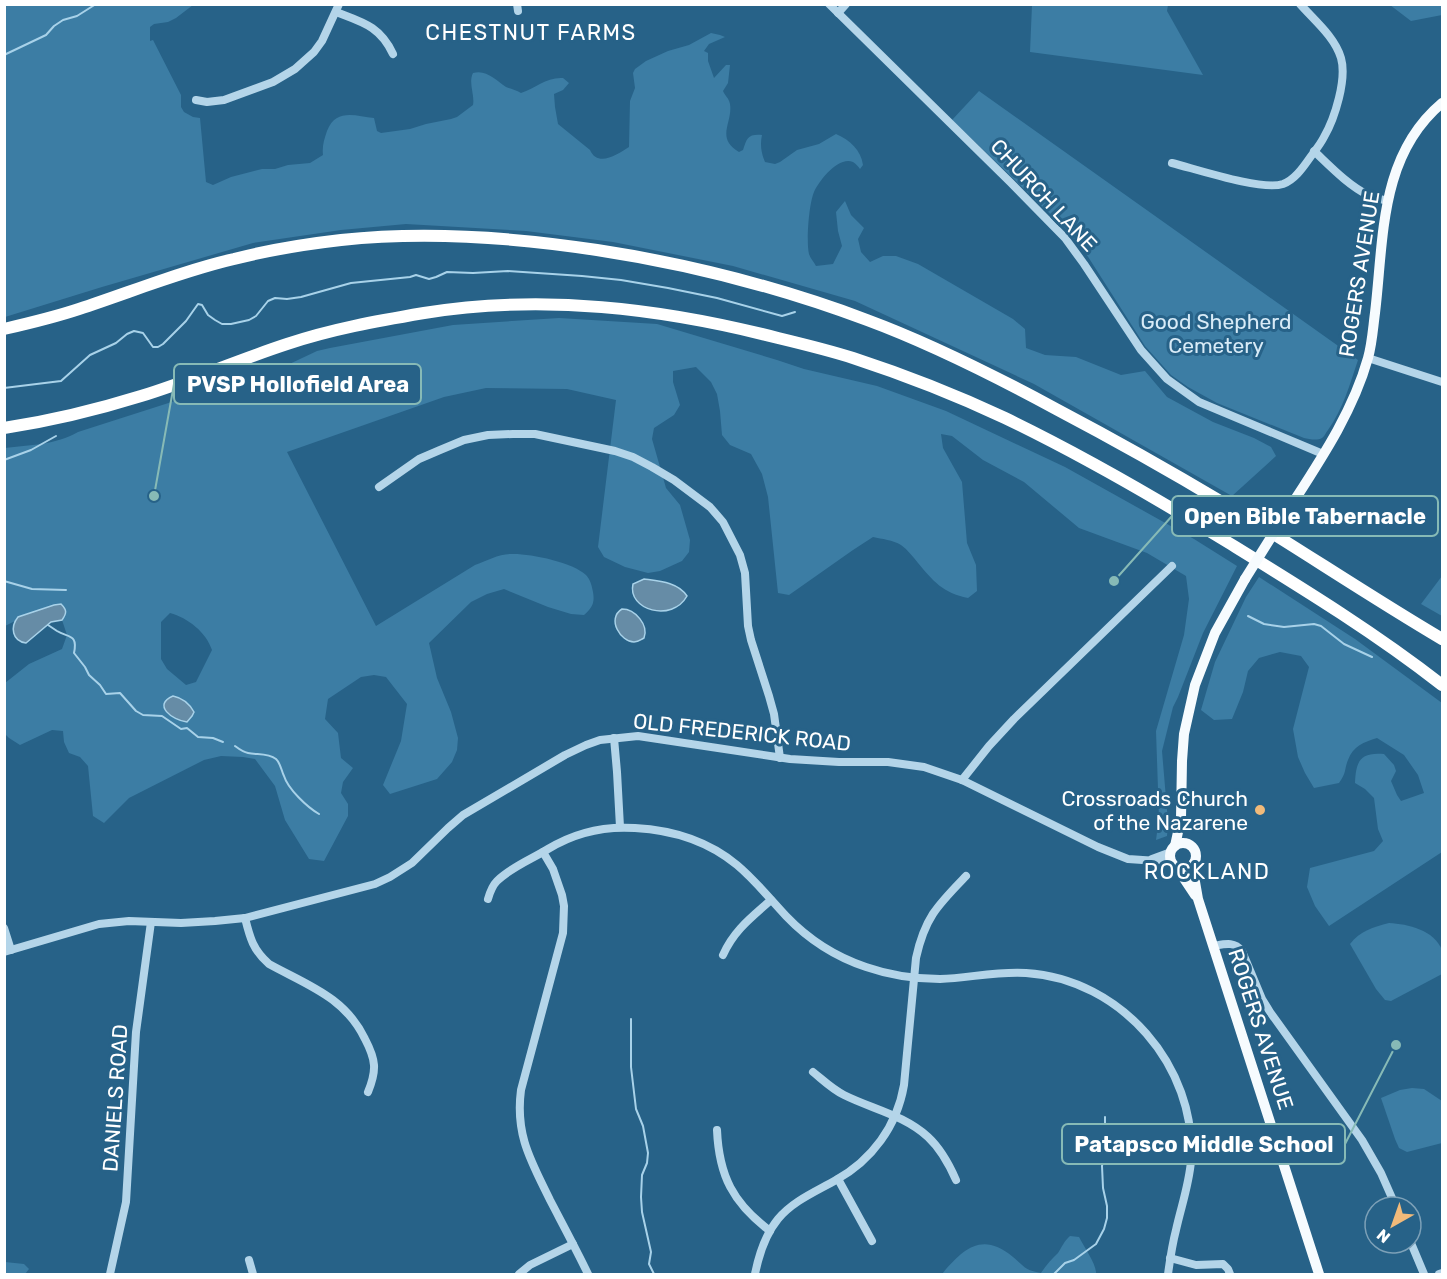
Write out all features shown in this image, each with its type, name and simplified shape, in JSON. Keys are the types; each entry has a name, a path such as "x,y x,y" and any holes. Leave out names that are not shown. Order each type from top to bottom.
{"highway":[{"path":"4,329 75,310 233,259 341,240 414,236 496,238 550,243 661,261 814,301 869,320 969,364 1072,417 1179,477 1443,639"},
{"path":"4,428 60,418 141,396 288,344 336,330 425,313 542,304 625,309 687,318 751,331 850,357 942,391 1004,418 1107,471 1210,531 1356,622 1443,685"}],"main road":[{"name":"ROGERS AVENUE","path":"1198,898 1173,857 1181,818 1184,734 1195,685 1215,633 1245,579 1323,454 1353,401 1368,358 1383,231 1393,178 1405,148 1424,122 1443,103"},
{"name":"ROGERS AVENUE","path":"1181,818 1190,846 1196,854 1194,876 1198,898 1319,1275"},
{"path":"1190,846 1184,843 1173,857 1186,869 1194,863"}],"street":[{"name":"CHURCH LANE","path":"829,4 1065,238 1141,350 1167,380 1186,394 1207,405 1323,454"},
{"path":"838,13 846,4"},
{"path":"1172,163 1263,186 1283,184 1300,171 1330,125 1341,89 1344,68 1335,44 1300,4"},
{"path":"196,100 207,102 224,100 273,82 296,69 314,52 328,30 337,8 374,27 388,42 393,54"},
{"path":"1314,152 1360,190 1371,197 1388,201"},
{"path":"1368,358 1443,382"},
{"path":"379,487 418,459 464,440 488,435 513,434 535,434 615,451 652,466 674,480 710,507 723,522 740,555 746,573 748,626 770,696 780,758"},
{"path":"962,780 1014,719 1172,566"},
{"name":"OLD FREDERICK ROAD","path":"8,951 99,924 245,918 356,890 390,877 412,863 463,815 565,755 586,745 614,738 638,736 780,758 888,762 940,771 1098,848 1128,859 1148,861 1173,857"},
{"path":"614,738 620,827"},
{"path":"488,898 498,880 557,843 596,830 620,827 649,828 668,831 699,842 725,856 736,864 801,930 829,950 854,963 914,977 940,979 1004,972 1040,974 1062,979 1096,993 1124,1011 1142,1028 1163,1055 1180,1088 1189,1125 1191,1152 1189,1177 1168,1275"},
{"path":"543,852 553,869 562,895 564,906 562,933 521,1090 519,1120 526,1149 588,1275"},
{"path":"755,1275 759,1256 778,1219 794,1204 853,1169 873,1151 896,1116 903,1085 919,943 929,918 966,876"},
{"path":"723,955 736,932 771,900"},
{"path":"245,918 254,947 269,964 330,996 353,1019 367,1043 375,1068 368,1092"},
{"name":"DANIELS ROAD","path":"110,1275 126,1202 136,1032 151,922"},
{"path":"4,928 8,951"},
{"path":"1213,946 1233,944 1242,951 1262,999 1362,1140 1391,1195"},
{"path":"813,1072 843,1095 896,1116 914,1126 927,1136 947,1161 956,1180"},
{"path":"717,1130 720,1160 730,1187 747,1213 770,1231"},
{"path":"838,1179 872,1241"},
{"path":"519,1275 530,1265 573,1244"},
{"path":"1416,1255 1424,1275"},
{"path":"1170,1258 1196,1265 1223,1264 1230,1275"},
{"path":"249,1260 253,1275"}],"green space":[{"path":"5,4 193,5 176,18 150,27 150,41 153,40 181,95 181,107 184,112 200,118 206,182 213,185 231,177 262,169 310,163 323,155 327,131 335,119 341,116 374,118 377,131 381,133 410,129 457,117 473,105 472,77 473,73 478,72 487,74 506,87 521,93 546,81 563,78 569,83 563,90 554,94 558,124 598,158 608,158 629,147 630,101 635,88 633,73 635,69 646,61 689,45 711,33 720,35 725,37 709,44 704,51 708,53 708,61 714,78 726,65 730,65 728,83 723,91 730,104 726,136 732,147 739,152 743,150 749,138 762,135 761,148 765,162 775,164 797,150 819,144 836,134 850,142 860,155 863,165 860,169 853,162 847,161 835,166 820,182 812,197 808,241 809,254 816,266 833,264 842,246 836,212 845,201 851,215 864,228 858,239 861,252 870,262 883,256 896,256 918,264 1013,319 1025,329 1026,348 1045,355 1076,357 1121,375 1145,371 1167,397 1213,422 1271,447 1276,456 1232,496 1034,384 855,301 733,266 613,242 526,231 406,224 341,230 253,243 5,317"},
{"path":"1032,5 1168,5 1167,11 1203,75 1030,52"},
{"path":"1390,5 1442,5 1442,15 1411,21"},
{"name":"Good Shepherd Cemetery","path":"979,91 1358,360 1342,405 1323,437 1315,440 1304,438 1217,403 1171,375 1145,346 1085,252 1065,228 952,120"},
{"path":"559,318 657,324 804,369 877,386 946,411 1065,467 1194,539 1237,566 1203,633 1173,707 1162,751 1168,822 1167,836 1156,840 1159,818 1156,731 1184,635 1189,599 1186,576 1147,553 1079,528 1024,482 983,460 952,436 941,434 943,448 962,482 967,543 976,565 977,591 968,598 952,593 934,581 901,545 873,537 789,595 778,593 768,497 762,474 751,454 730,445 722,435 717,394 711,382 696,367 673,371 673,382 680,405 674,415 654,428 652,439 666,488 680,505 690,540 689,552 682,561 660,571 648,573 625,567 604,557 598,547 616,400 567,389 486,388 444,397 287,452 376,626 475,565 506,554 539,557 561,562 580,570 591,583 594,596 592,605 584,615 571,614 504,589 471,602 429,643 437,678 451,712 458,738 457,750 452,762 437,779 390,794 383,785 401,741 407,704 386,677 374,675 361,677 328,699 325,719 338,733 341,758 353,768 343,782 341,793 348,804 348,816 324,861 309,859 285,820 275,786 255,759 221,756 204,760 129,798 104,823 93,816 88,766 80,757 69,753 64,742 63,731 52,730 20,745 5,734 5,683 29,664 62,649 67,635 62,620 66,613 18,617 5,626 5,448 61,440 78,432 281,368 317,351 453,325","holes":["170,613 190,622 201,632 212,650 196,682 186,685 167,669 161,659 161,622"]},
{"path":"1442,576 1442,616 1421,604"},
{"path":"1259,577 1355,639 1442,703 1442,852 1329,926 1315,906 1307,887 1310,868 1374,851 1383,841 1378,829 1374,798 1355,783 1358,764 1365,756 1384,754 1394,765 1396,771 1391,781 1401,801 1424,793 1418,775 1404,755 1377,738 1363,743 1353,751 1339,783 1314,788 1298,757 1293,729 1309,667 1301,656 1280,652 1259,658 1248,671 1243,692 1232,719 1214,720 1201,710 1215,662 1246,597"},
{"path":"1389,923 1420,929 1433,937 1442,950 1443,959 1442,974 1391,1001 1385,1000 1376,989 1350,944 1367,930"},
{"path":"1412,1088 1424,1089 1442,1101 1442,1143 1407,1152 1399,1148 1381,1098"},
{"path":"1070,1236 1079,1237 1096,1274 942,1274 966,1251 982,1244 1002,1249 1025,1268 1041,1273"},
{"path":"5,1262 24,1264 29,1269 25,1274 5,1274"}],"shaded area":[{"path":"644,579 673,585 687,596 671,609 652,610 637,601 633,593 633,584"},
{"path":"61,604 66,612 62,620 51,622 26,643 15,637 13,629 18,617"},
{"path":"622,609 632,612 640,619 643,623 644,638 634,642 620,634 615,618"},
{"path":"173,696 185,701 194,712 187,722 170,715 164,708 167,700"}],"waterway":[{"path":"4,55 46,35 63,20 77,16 96,4"},
{"path":"4,388 61,381 90,355 116,343 134,331 143,333 153,347 158,347 186,321 198,304 202,305 208,315 215,320 222,324 231,324 256,316 268,301 275,298 301,297 351,283 416,275 429,279 447,272 508,271 621,280 717,298 782,316 795,312"},
{"path":"4,460 31,450 56,436"},
{"path":"4,581 32,589 66,590"},
{"path":"1248,616 1264,624 1284,627 1314,624 1321,626 1344,644 1372,657"},
{"path":"48,625 74,640 74,653 106,694 120,693 136,711 143,715 162,716 181,729 187,728 198,737 213,738 223,742"},
{"path":"235,746 246,753 266,755 276,759 294,792 319,814"},
{"path":"631,1019 631,1067 636,1109 643,1126 648,1153 642,1175 642,1212 651,1252 649,1264 654,1274"},
{"path":"1054,1274 1065,1263 1074,1260 1096,1244 1104,1229 1107,1218 1102,1166 1105,1149 1105,1117"}],"place":[{"name":"PVSP Hollofield Area","path":"154,496"},
{"name":"Open Bible Tabernacle","path":"1114,581"},
{"name":"Crossroads Church of the Nazarene","path":"1260,810"},
{"name":"Patapsco Middle School","path":"1396,1045"}],"district":[{"name":"CHESTNUT FARMS","path":"531,32"},
{"name":"ROCKLAND","path":"1207,871"}]}
